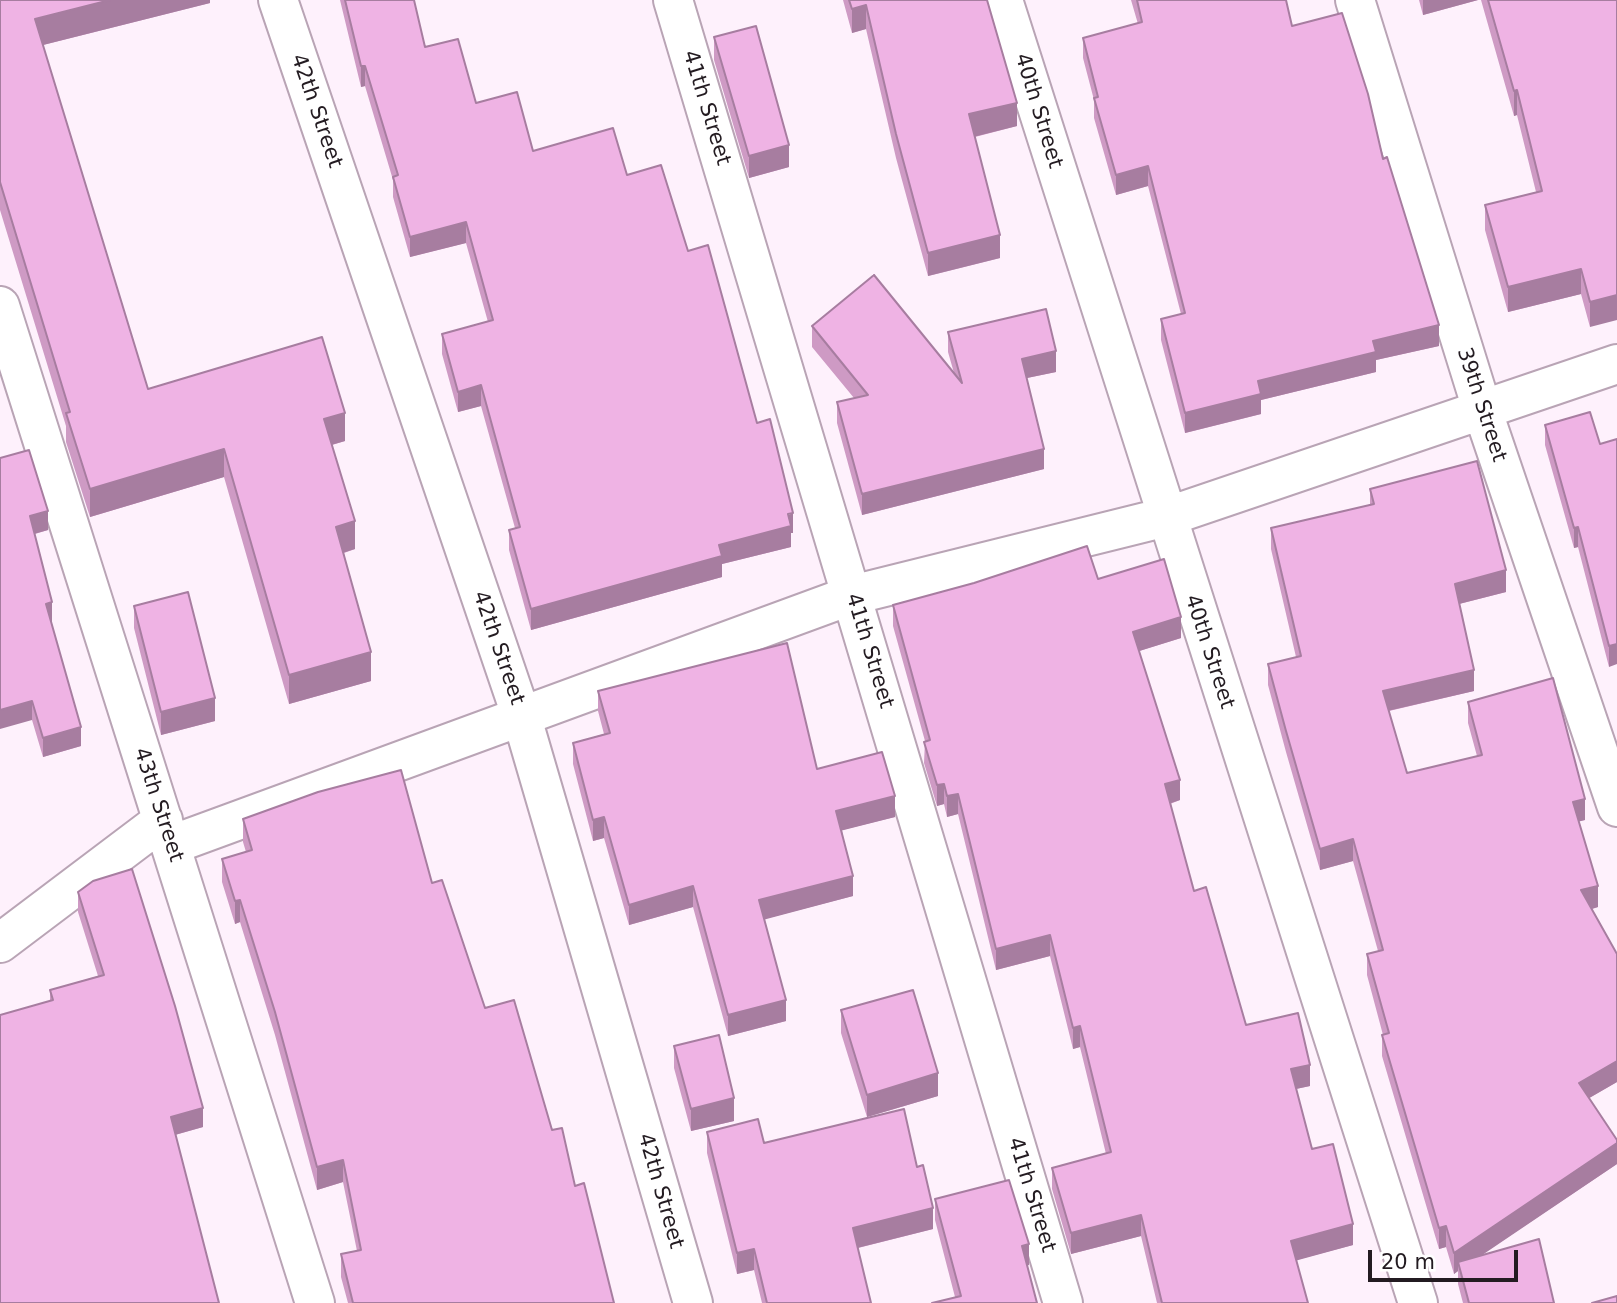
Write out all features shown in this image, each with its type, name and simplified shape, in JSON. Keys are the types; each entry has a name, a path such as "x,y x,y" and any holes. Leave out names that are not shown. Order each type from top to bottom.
{"street":[{"name":"42th Street","path":"278,0 522,718 693,1303"},
{"name":"41th Street","path":"673,0 1063,1303"},
{"name":"40th Street","path":"1003,0 1418,1303"},
{"name":"39th Street","path":"1354,0 1482,409 1617,807"},
{"name":"43th Street","path":"0,306 314,1303"},
{"path":"0,943 167,833 522,718 852,595 1166,517 1617,365"}],"building":[{"path":"0,0 110,0 35,19 148,389 322,337 345,413 324,419 355,521 336,527 371,652 289,675 224,449 90,489 66,413 70,412 0,182"},
{"path":"345,0 414,0 425,47 458,39 476,103 517,92 533,151 613,128 627,175 661,165 688,251 708,245 757,423 770,419 793,513 788,514 791,526 719,545 722,556 531,609 509,530 520,527 481,385 458,392 442,334 493,320 466,222 410,237 393,177 398,175 365,66 361,66"},
{"path":"849,0 987,0 1017,103 969,114 1000,235 928,253 896,134 866,5 852,9"},
{"path":"1137,0 1286,0 1292,26 1342,13 1368,94 1383,159 1387,157 1439,325 1373,341 1376,352 1258,381 1261,394 1185,413 1161,319 1185,313 1148,166 1116,175 1094,98 1098,97 1083,38 1142,22"},
{"path":"1488,0 1617,0 1617,295 1590,302 1581,269 1508,287 1485,205 1542,191 1517,90 1514,91"},
{"path":"756,26 789,145 749,156 714,37"},
{"path":"874,275 962,383 948,332 1046,309 1056,351 1022,359 1044,449 862,494 837,402 868,395 812,326"},
{"path":"1590,412 1600,444 1617,439 1617,644 1609,646 1578,527 1574,528 1545,425"},
{"path":"29,450 48,511 30,516 52,602 46,604 81,727 43,738 32,701 0,710 0,458"},
{"path":"1477,461 1506,570 1455,584 1474,670 1383,691 1407,773 1482,755 1468,702 1553,678 1585,799 1573,802 1598,886 1581,890 1617,954 1617,1061 1579,1083 1617,1143 1454,1253 1446,1226 1439,1228 1382,1035 1389,1033 1367,954 1383,950 1353,839 1320,849 1268,664 1301,656 1271,528 1374,504 1370,489"},
{"path":"1087,546 1098,579 1164,559 1181,617 1133,632 1180,780 1165,784 1194,891 1206,887 1246,1025 1298,1013 1310,1065 1291,1069 1312,1149 1333,1144 1353,1224 1291,1241 1308,1303 1162,1303 1141,1215 1071,1233 1052,1168 1111,1152 1080,1026 1073,1028 1050,935 996,949 958,794 947,796 944,784 937,785 924,742 930,740 893,605 974,583"},
{"path":"188,592 215,698 161,712 134,606"},
{"path":"787,643 817,769 882,752 895,796 836,811 853,876 759,900 786,1000 728,1015 693,886 629,905 604,817 593,820 573,743 610,733 598,691"},
{"path":"401,770 432,883 442,880 485,1008 514,1000 552,1130 562,1128 575,1186 584,1183 614,1303 353,1303 341,1254 361,1250 343,1160 317,1167 275,1012 240,900 235,901 222,859 252,850 243,819 318,792"},
{"path":"132,869 175,1006 203,1108 171,1117 219,1303 0,1303 0,1015 53,1000 50,990 104,975 78,892 93,881"},
{"path":"913,990 938,1073 867,1095 841,1010"},
{"path":"719,1035 734,1098 691,1109 674,1046"},
{"path":"904,1109 917,1167 923,1165 933,1208 853,1228 871,1303 767,1303 754,1249 737,1253 707,1132 758,1119 764,1143"},
{"path":"1009,1180 1029,1244 1022,1246 1037,1303 932,1303 961,1296 935,1199"},
{"path":"1539,1239 1554,1303 1469,1303 1458,1262"},
{"path":"1617,1296 1617,1303 1592,1303"}]}
